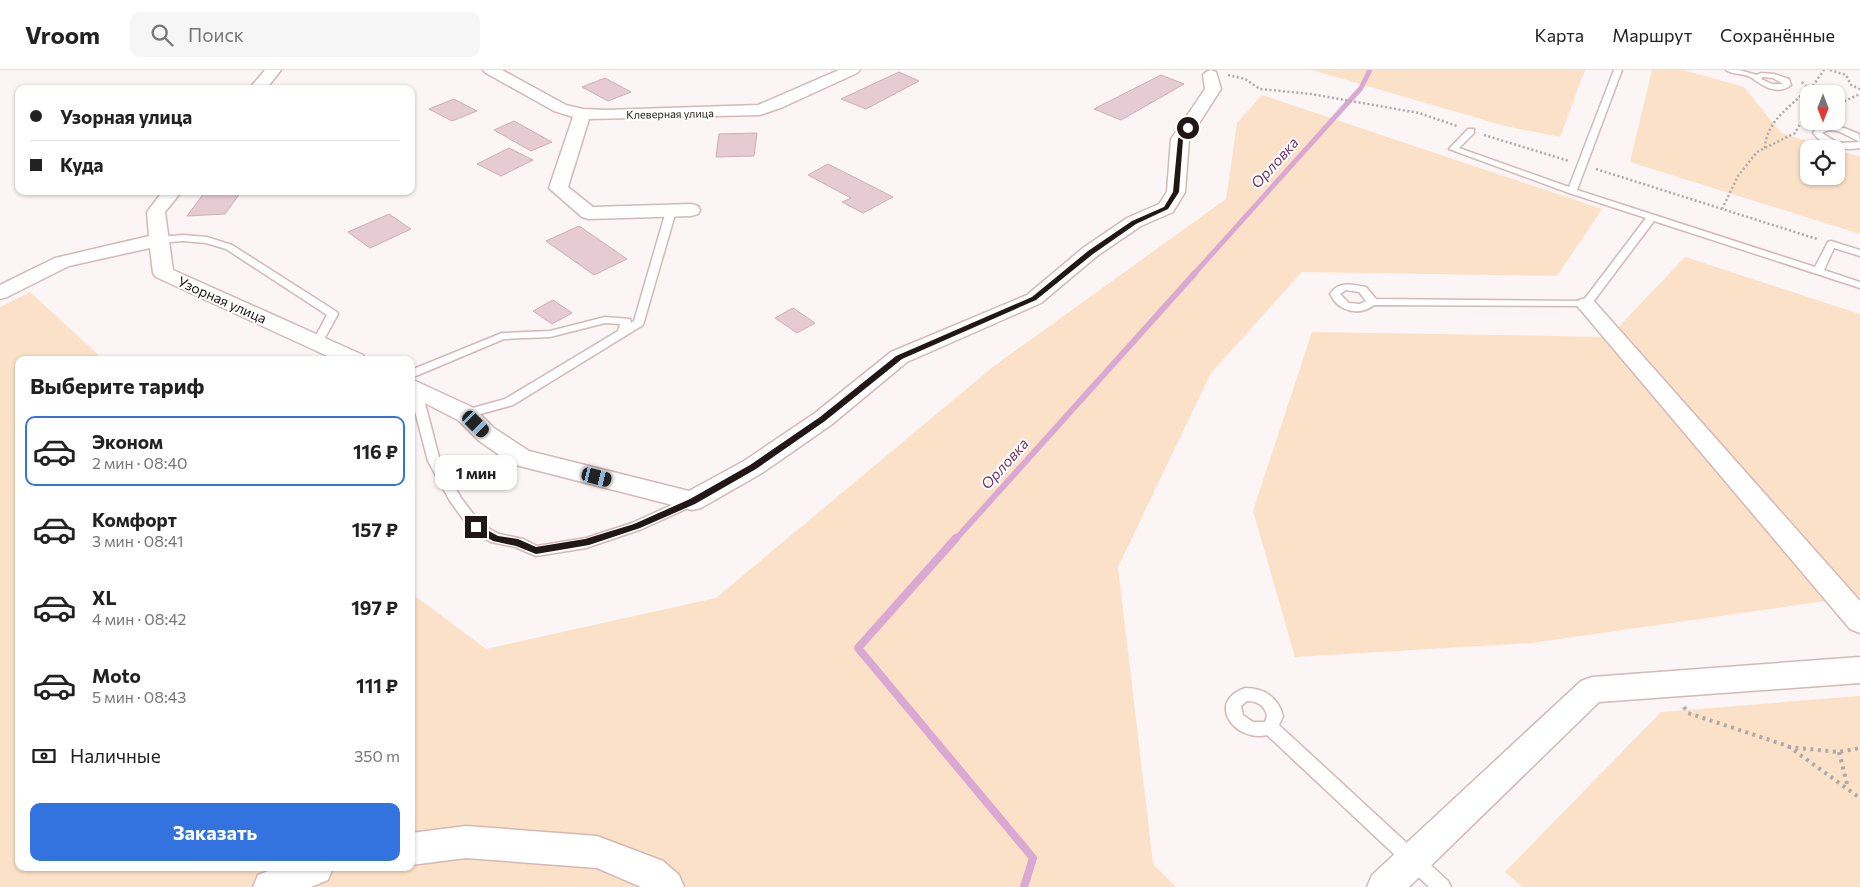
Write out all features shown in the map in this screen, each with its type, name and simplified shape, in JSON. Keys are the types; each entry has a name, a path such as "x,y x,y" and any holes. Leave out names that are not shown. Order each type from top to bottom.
{"street":[{"path":"260,85 273,70"},
{"name":"Клеверная улица","path":"491,70 560,108 582,114 606,115 760,110 852,70"},
{"path":"415,383 466,414 486,434 521,458 692,501 753,467 815,424 899,357 1034,299 1090,252 1134,222 1166,208 1176,192 1180,139 1212,89 1211,76"},
{"path":"582,114 558,188 589,213 691,210"},
{"path":"0,293 62,262 159,240 156,212 170,195"},
{"name":"Узорная улица","path":"159,240 163,273 346,356"},
{"path":"1586,304 1860,621"},
{"path":"1384,887 1592,690 1860,670"},
{"path":"415,848 466,842 597,852 651,873 667,887"},
{"path":"270,887 309,871"}],"lane":[{"path":"1572,191 1618,70"},
{"path":"1730,70 1756,77 1765,75 1778,77"},
{"path":"1860,139 1848,132 1833,128 1821,129 1816,133 1822,139 1834,144 1849,147 1860,145"},
{"path":"1471,131 1453,150 1860,285"},
{"path":"466,414 509,402 638,323 671,210"},
{"path":"1372,302 1586,304 1652,217"},
{"path":"159,240 183,238 207,240 229,246 333,314 316,342"},
{"path":"1818,271 1831,244 1860,253"},
{"path":"415,381 502,336 550,334 605,320 626,321 623,333"},
{"path":"415,390 434,461 456,501 476,527 496,538 518,543 536,551 586,543 637,526 692,501"},
{"path":"1270,727 1442,887"}],"path":[{"path":"1814,85 1824,70"},
{"path":"1830,70 1846,75 1851,85 1860,89"},
{"path":"1211,76 1232,75 1245,78 1260,89 1311,94 1419,113 1831,244"},
{"path":"1778,77 1801,82 1804,85"},
{"path":"1845,101 1860,94"},
{"path":"1764,148 1767,130 1800,97"},
{"path":"1722,209 1738,176 1757,152 1795,133 1800,124"},
{"path":"1689,701 1680,702 1688,713 1788,746 1839,752 1860,748"},
{"path":"1788,746 1860,798"},
{"path":"1839,752 1848,788"}],"shaded area":[{"path":"1312,70 1585,70 1560,137 1505,126"},
{"path":"1652,70 1683,70 1744,87 1781,133 1804,140 1800,140 1800,185 1845,185 1845,152 1860,157 1860,234 1630,162"},
{"path":"1262,95 1602,209 1557,276 1302,272 1211,373 1118,567 1153,864 1176,887 0,887 0,307 30,292 100,356 15,356 15,871 415,871 415,596 486,649 716,598 994,366 1226,199 1237,123"},
{"path":"1685,257 1860,314 1860,596 1531,643 1295,657 1253,511 1312,332 1609,337"},
{"path":"1860,696 1860,887 1522,887 1505,872 1661,712"}],"building":[{"path":"899,72 919,81 866,109 841,99"},
{"path":"1161,75 1184,84 1121,120 1094,109"},
{"path":"605,78 631,92 608,101 582,87"},
{"path":"454,99 477,111 452,121 429,109"},
{"path":"514,121 552,142 531,151 494,130"},
{"path":"757,133 754,156 716,157 719,134"},
{"path":"509,148 533,160 501,176 477,164"},
{"path":"828,164 893,197 863,213 842,202 851,198 808,175"},
{"path":"203,195 239,195 225,214 187,216"},
{"path":"389,214 411,229 370,248 348,232"},
{"path":"579,226 627,259 594,275 546,241"},
{"path":"553,300 572,313 552,324 533,311"},
{"path":"793,308 815,323 797,333 775,318"}],"waterway":[{"name":"Орловка","path":"1194,274 1361,88 1370,70"},
{"name":"Орловка","path":"955,540 1195,273"},
{"name":"Орловка","path":"956,538 858,648 1033,858 1024,887"}],"route":[{"path":"476,527 496,538 518,543 536,551 586,543 637,526 692,501 753,467 823,419 899,357 1034,299 1090,252 1134,222 1166,208 1176,192 1180,139 1188,128"}]}
